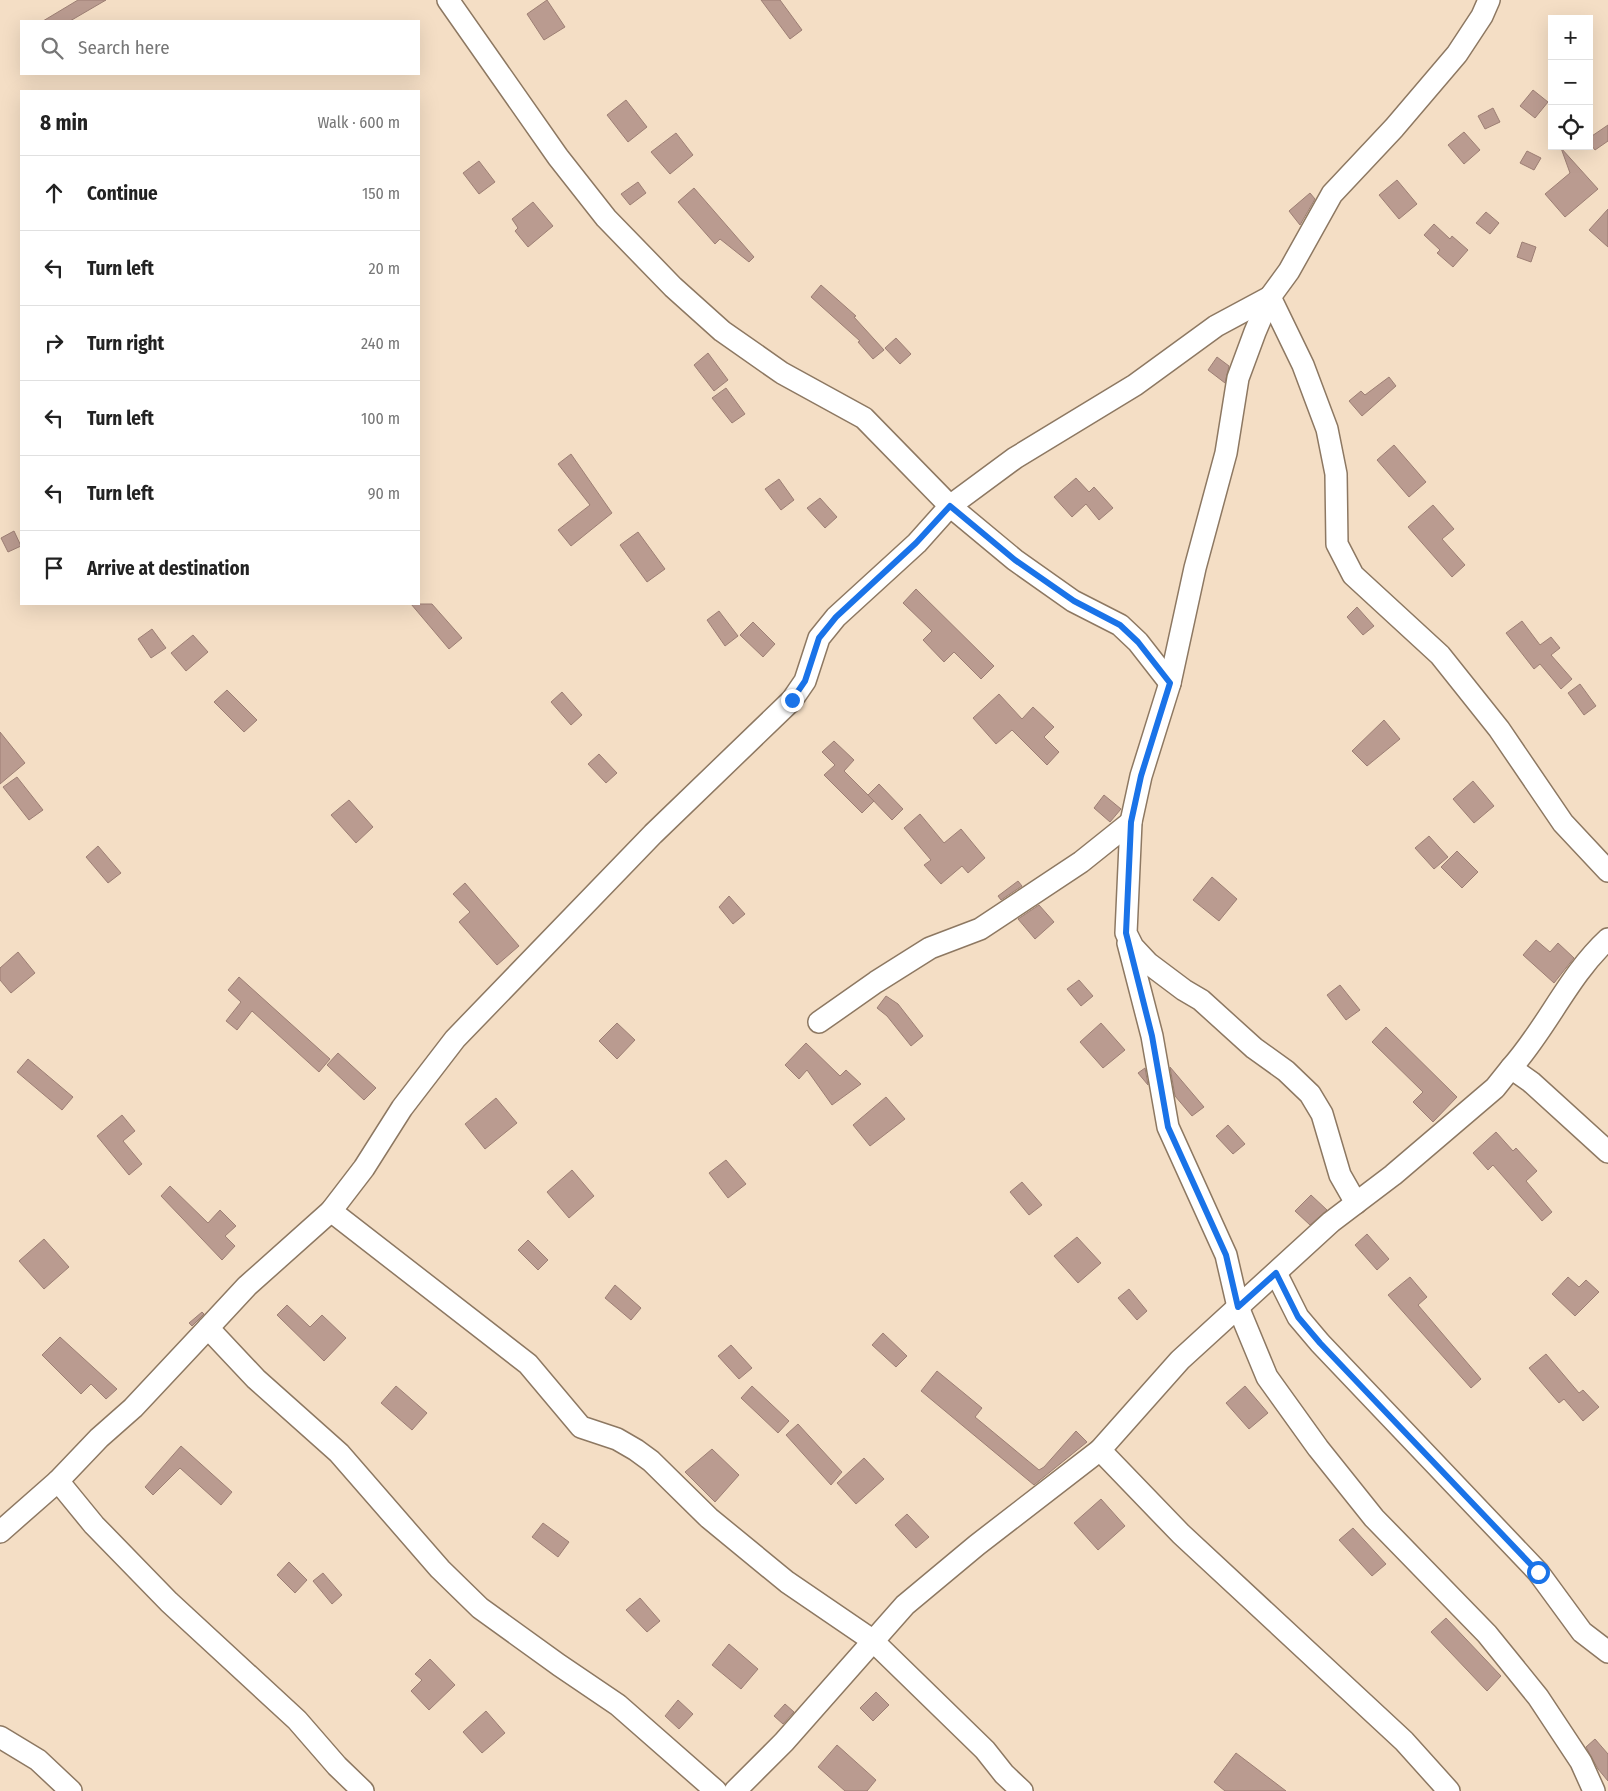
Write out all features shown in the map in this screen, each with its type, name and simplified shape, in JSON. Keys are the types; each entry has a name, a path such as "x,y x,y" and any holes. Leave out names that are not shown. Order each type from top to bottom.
{"street":[{"path":"448,0 558,156 606,218 673,287 722,331 782,373 864,418 950,506 1015,560 1074,601 1120,625 1138,642 1170,683"},
{"path":"1489,0 1482,16 1458,54 1394,128 1332,194 1289,271 1270,297 1238,378 1226,453 1195,568 1170,683 1141,776 1131,822 1126,933 1152,1036 1168,1127 1226,1255 1238,1307 1267,1377 1318,1448 1374,1518 1487,1634 1538,1697 1581,1762 1594,1791"},
{"path":"0,1532 58,1481 100,1438 133,1408 247,1286 331,1211 364,1168 402,1108 455,1039 653,834 792,700 805,681 819,638 836,617 916,543 950,506 1015,458 1135,385 1216,326 1270,297"},
{"path":"1270,297 1303,365 1327,429 1336,474 1337,544 1353,574 1440,655 1498,729 1562,823 1608,872"},
{"path":"819,1022 930,948 980,929 1081,862 1131,822"},
{"path":"1126,933 1133,946 1148,963 1184,990 1201,1000 1254,1048 1286,1071 1310,1094 1322,1114 1340,1175 1356,1203"},
{"path":"735,1791 784,1742 872,1640 905,1605 1100,1450 1180,1360 1331,1222 1495,1088 1526,1052 1576,974 1608,939"},
{"path":"1511,1068 1531,1082 1608,1152"},
{"path":"331,1211 528,1364 581,1428 617,1439 636,1450 651,1461 709,1518 787,1582 872,1640 985,1750 1004,1774 1022,1791"},
{"path":"1276,1273 1298,1317 1320,1343 1538,1572 1582,1632 1608,1652"},
{"path":"208,1328 256,1379 339,1453 440,1570 480,1608 618,1705 716,1791"},
{"path":"1100,1450 1181,1534 1404,1741 1448,1791"},
{"path":"58,1481 94,1525 169,1602 297,1720 337,1766 363,1791"},
{"path":"0,1737 38,1760 70,1791"}],"building":[{"path":"78,0 106,0 72,20 45,20"},
{"path":"547,0 565,27 544,40 527,14"},
{"path":"761,0 780,0 802,30 790,39"},
{"path":"1533,90 1548,102 1535,118 1520,106"},
{"path":"626,100 647,127 628,142 607,115"},
{"path":"1493,108 1500,122 1485,129 1478,116"},
{"path":"1608,125 1608,141 1595,150 1593,147 1593,135"},
{"path":"1464,132 1480,150 1464,164 1448,145"},
{"path":"676,133 693,155 670,174 651,152"},
{"path":"1562,150 1598,189 1565,217 1545,194 1570,173"},
{"path":"1527,151 1541,158 1534,170 1520,163"},
{"path":"479,161 495,182 479,194 463,173"},
{"path":"1397,180 1417,204 1399,219 1379,195"},
{"path":"638,182 646,193 630,205 621,194"},
{"path":"694,188 754,257 749,262 720,239 715,244 678,202"},
{"path":"1310,193 1315,199 1300,225 1289,211"},
{"path":"533,202 553,226 528,247 515,231 518,228 512,219"},
{"path":"1608,209 1608,247 1589,230"},
{"path":"1486,212 1499,223 1490,234 1476,223"},
{"path":"1434,224 1450,239 1452,236 1468,250 1453,267 1437,253 1440,250 1424,235"},
{"path":"1522,242 1536,247 1531,262 1517,257"},
{"path":"821,285 856,316 854,317 884,350 873,359 858,342 860,341 811,297"},
{"path":"896,338 911,354 900,364 885,348"},
{"path":"708,353 728,380 714,391 694,365"},
{"path":"1217,357 1229,366 1225,383 1208,370"},
{"path":"1389,377 1396,386 1362,416 1349,401 1361,391 1365,395"},
{"path":"726,388 745,414 732,423 712,398"},
{"path":"1394,445 1426,482 1409,497 1377,460"},
{"path":"571,454 612,513 571,546 558,530 590,505 558,464"},
{"path":"1076,478 1089,492 1094,487 1113,508 1099,520 1086,504 1072,517 1054,497"},
{"path":"779,479 794,500 781,510 765,489"},
{"path":"820,498 837,517 825,528 807,508"},
{"path":"1433,505 1454,529 1442,539 1465,565 1452,577 1408,527"},
{"path":"14,531 20,546 8,552 1,538"},
{"path":"638,532 665,569 647,582 620,545"},
{"path":"916,589 994,666 981,679 954,652 944,662 923,640 932,631 903,603"},
{"path":"432,604 462,638 449,649 412,605"},
{"path":"1357,607 1374,626 1363,635 1347,617"},
{"path":"719,611 738,636 725,646 707,620"},
{"path":"1522,621 1540,645 1551,637 1560,648 1551,655 1572,679 1561,689 1540,664 1534,669 1506,633"},
{"path":"753,622 775,644 763,657 740,635"},
{"path":"152,629 166,648 151,658 138,639"},
{"path":"193,635 208,652 186,671 171,653"},
{"path":"1580,684 1596,706 1584,715 1568,693"},
{"path":"227,690 257,720 244,732 214,702"},
{"path":"562,692 582,715 571,725 551,702"},
{"path":"999,694 1022,719 1033,707 1054,727 1044,737 1059,752 1047,765 1012,730 996,744 973,718"},
{"path":"1384,720 1400,739 1367,766 1352,751"},
{"path":"0,732 25,763 0,784"},
{"path":"834,741 854,760 844,771 874,801 862,813 824,775 835,765 822,752"},
{"path":"599,754 617,773 606,783 588,764"},
{"path":"17,777 43,810 29,820 3,787"},
{"path":"1473,781 1494,806 1474,823 1453,799"},
{"path":"879,784 903,809 892,820 868,795"},
{"path":"1104,795 1121,809 1110,822 1094,808"},
{"path":"349,800 373,827 356,843 331,815"},
{"path":"920,814 944,843 961,829 985,858 968,873 962,866 941,884 924,865 931,860 904,828"},
{"path":"1429,836 1448,857 1434,869 1415,848"},
{"path":"98,846 121,873 108,883 86,857"},
{"path":"1457,851 1478,872 1462,888 1441,867"},
{"path":"1212,877 1237,899 1219,921 1193,900"},
{"path":"1018,881 1022,886 1001,900 998,896"},
{"path":"465,883 519,946 497,965 459,922 470,912 453,894"},
{"path":"729,896 745,914 733,924 719,907"},
{"path":"1039,905 1054,922 1035,939 1018,919"},
{"path":"1536,940 1550,952 1558,943 1574,958 1554,983 1523,955"},
{"path":"18,952 35,973 11,993 0,980 0,968"},
{"path":"239,977 330,1059 319,1072 252,1011 237,1030 226,1021 241,1002 228,990"},
{"path":"1079,980 1093,996 1081,1006 1067,989"},
{"path":"1340,985 1360,1010 1346,1020 1327,995"},
{"path":"886,996 898,1004 923,1036 911,1046 887,1016 877,1008"},
{"path":"617,1023 635,1040 617,1059 599,1041"},
{"path":"1101,1023 1125,1050 1103,1068 1080,1042"},
{"path":"1386,1027 1457,1097 1433,1122 1413,1102 1423,1092 1372,1042"},
{"path":"806,1043 840,1076 846,1070 861,1084 832,1105 807,1070 799,1079 785,1065"},
{"path":"338,1053 376,1088 364,1100 327,1065"},
{"path":"28,1059 73,1097 62,1110 17,1072"},
{"path":"1170,1067 1204,1107 1192,1116 1175,1096"},
{"path":"1145,1068 1148,1085 1138,1073"},
{"path":"886,1097 905,1119 870,1146 853,1125"},
{"path":"496,1098 517,1123 485,1149 465,1124"},
{"path":"122,1115 135,1131 123,1141 142,1164 129,1175 97,1136"},
{"path":"1228,1125 1245,1144 1233,1154 1216,1136"},
{"path":"1496,1132 1513,1151 1516,1148 1537,1171 1526,1181 1552,1212 1542,1221 1493,1165 1488,1170 1473,1153"},
{"path":"726,1160 746,1184 728,1198 709,1173"},
{"path":"572,1170 594,1196 569,1218 547,1192"},
{"path":"1022,1182 1042,1205 1029,1215 1010,1192"},
{"path":"170,1186 208,1223 220,1210 236,1226 225,1236 235,1246 222,1260 161,1196"},
{"path":"1311,1195 1327,1210 1310,1225 1295,1211"},
{"path":"1367,1234 1389,1259 1377,1270 1355,1245"},
{"path":"1077,1237 1101,1263 1078,1283 1054,1256"},
{"path":"44,1239 69,1267 44,1289 19,1261"},
{"path":"528,1240 548,1260 538,1270 518,1250"},
{"path":"1410,1277 1427,1297 1418,1305 1481,1379 1471,1388 1388,1295"},
{"path":"1568,1277 1579,1287 1586,1280 1599,1292 1575,1316 1552,1294"},
{"path":"615,1285 641,1308 631,1320 605,1298"},
{"path":"1129,1289 1147,1311 1137,1320 1118,1298"},
{"path":"287,1305 310,1327 322,1315 346,1338 324,1361 277,1315"},
{"path":"202,1312 204,1314 192,1326 189,1323"},
{"path":"883,1333 907,1356 896,1367 872,1345"},
{"path":"60,1337 117,1389 106,1399 91,1384 81,1394 42,1355"},
{"path":"731,1345 752,1368 739,1379 718,1356"},
{"path":"1546,1354 1579,1393 1583,1390 1599,1407 1583,1421 1564,1399 1559,1403 1529,1368"},
{"path":"937,1371 982,1408 975,1417 1039,1470 1044,1467 1076,1431 1087,1442 1034,1485 921,1391"},
{"path":"396,1386 427,1413 412,1430 381,1403"},
{"path":"752,1386 789,1421 778,1433 741,1398"},
{"path":"1245,1386 1268,1413 1249,1429 1226,1403"},
{"path":"798,1424 842,1472 831,1485 786,1435"},
{"path":"181,1446 232,1492 221,1505 180,1468 153,1495 145,1487"},
{"path":"712,1449 739,1475 715,1502 685,1472"},
{"path":"864,1458 884,1479 856,1504 837,1483"},
{"path":"1101,1499 1125,1526 1098,1550 1074,1523"},
{"path":"907,1514 929,1537 916,1548 895,1525"},
{"path":"543,1523 569,1542 558,1557 532,1537"},
{"path":"1353,1528 1386,1564 1372,1576 1339,1540"},
{"path":"289,1562 307,1580 295,1593 277,1575"},
{"path":"323,1573 342,1595 332,1604 313,1581"},
{"path":"640,1598 660,1621 647,1632 626,1610"},
{"path":"1446,1618 1501,1676 1487,1691 1431,1632"},
{"path":"729,1644 758,1669 741,1689 712,1665"},
{"path":"430,1659 455,1685 429,1710 411,1691 422,1680 415,1674"},
{"path":"876,1692 889,1705 873,1721 860,1708"},
{"path":"678,1700 693,1714 679,1729 665,1716"},
{"path":"785,1704 794,1712 783,1724 774,1716"},
{"path":"486,1711 505,1733 482,1753 463,1732"},
{"path":"1595,1739 1608,1754 1608,1781 1598,1769 1586,1747"},
{"path":"837,1745 876,1780 867,1791 845,1791 818,1767"},
{"path":"1236,1753 1286,1791 1225,1791 1214,1782"}],"route":[{"path":"792,700 805,681 819,638 836,617 916,543 950,506 1015,560 1074,601 1120,625 1138,642 1170,683 1141,776 1131,822 1126,933 1152,1036 1168,1127 1226,1255 1238,1307 1276,1273 1298,1317 1320,1343 1538,1572"}]}
